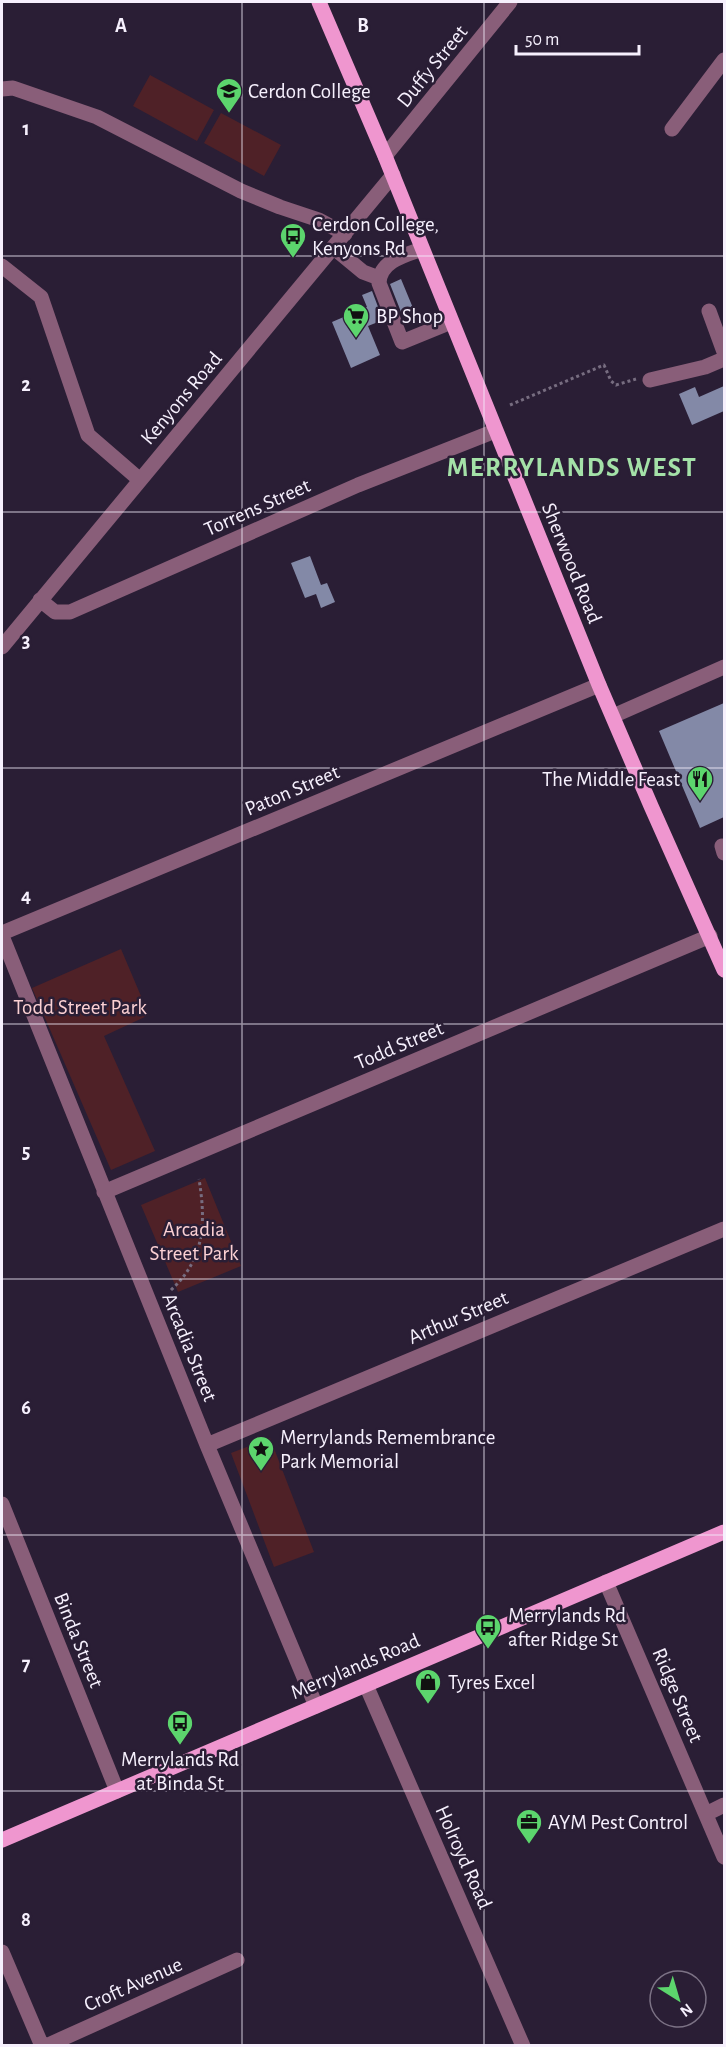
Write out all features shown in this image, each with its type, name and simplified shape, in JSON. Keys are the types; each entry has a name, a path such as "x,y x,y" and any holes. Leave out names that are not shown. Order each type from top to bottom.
{"main road":[{"name":"Sherwood Road","path":"319,2 393,175 599,685 724,970"},
{"name":"Merrylands Road","path":"2,1840 724,1532"}],"street":[{"name":"Duffy Street","path":"385,156 510,2"},
{"path":"672,129 724,60"},
{"path":"2,89 13,88 97,117 242,191 319,220 345,234"},
{"name":"Kenyons Road","path":"2,646 393,175"},
{"path":"334,248 363,272 379,278"},
{"path":"422,249 389,263 379,278 402,342 451,322"},
{"path":"2,266 41,297 88,435 140,480"},
{"path":"709,311 724,352"},
{"path":"650,380 705,367 724,359"},
{"name":"Torrens Street","path":"40,600 55,612 70,612 358,485 495,432"},
{"path":"613,716 724,668"},
{"name":"Paton Street","path":"2,935 599,685"},
{"name":"Arcadia Street","path":"2,935 207,1445 316,1706"},
{"name":"Todd Street","path":"104,1192 710,936"},
{"name":"Arthur Street","path":"207,1445 724,1229"},
{"name":"Binda Street","path":"2,1504 117,1791"},
{"name":"Ridge Street","path":"606,1582 724,1857"},
{"name":"Holroyd Road","path":"366,1685 523,2046"},
{"path":"706,1814 724,1805"},
{"name":"Croft Avenue","path":"2,1952 44,2046 237,1960"}],"path":[{"path":"510,405 604,365 611,381 616,385 639,378 650,380"},
{"path":"171,1290 191,1266 199,1247 202,1211 199,1179"}],"green space":[{"path":"150,75 214,110 197,141 133,106"},
{"path":"221,113 281,145 264,176 204,143"},
{"name":"Todd Street Park","path":"121,949 149,1015 104,1036 155,1151 111,1170 32,988"},
{"name":"Arcadia Street Park","path":"205,1178 241,1266 178,1292 141,1205"},
{"path":"270,1438 314,1552 274,1567 231,1453"}],"building":[{"path":"401,279 413,308 401,312 390,284"},
{"name":"BP Shop","path":"372,291 383,320 368,326 380,355 351,368 332,322 367,307 362,295"},
{"path":"724,386 724,411 692,425 679,394 695,387 699,397"},
{"path":"310,556 321,585 327,583 335,602 321,608 316,594 305,598 291,563"},
{"path":"724,703 724,817 700,828 659,731"}],"place":[{"name":"Cerdon College","path":"229,114"},
{"name":"Cerdon College, Kenyons Rd","path":"293,259"},
{"name":"BP Shop","path":"356,339"},
{"name":"The Middle Feast","path":"700,802"},
{"name":"Merrylands Remembrance Park Memorial","path":"261,1472"},
{"name":"Merrylands Rd after Ridge St","path":"488,1650"},
{"name":"Tyres Excel","path":"428,1705"},
{"name":"Merrylands Rd at Binda St","path":"180,1746"},
{"name":"AYM Pest Control","path":"529,1845"}],"district":[{"name":"MERRYLANDS WEST","path":"572,467"}]}
